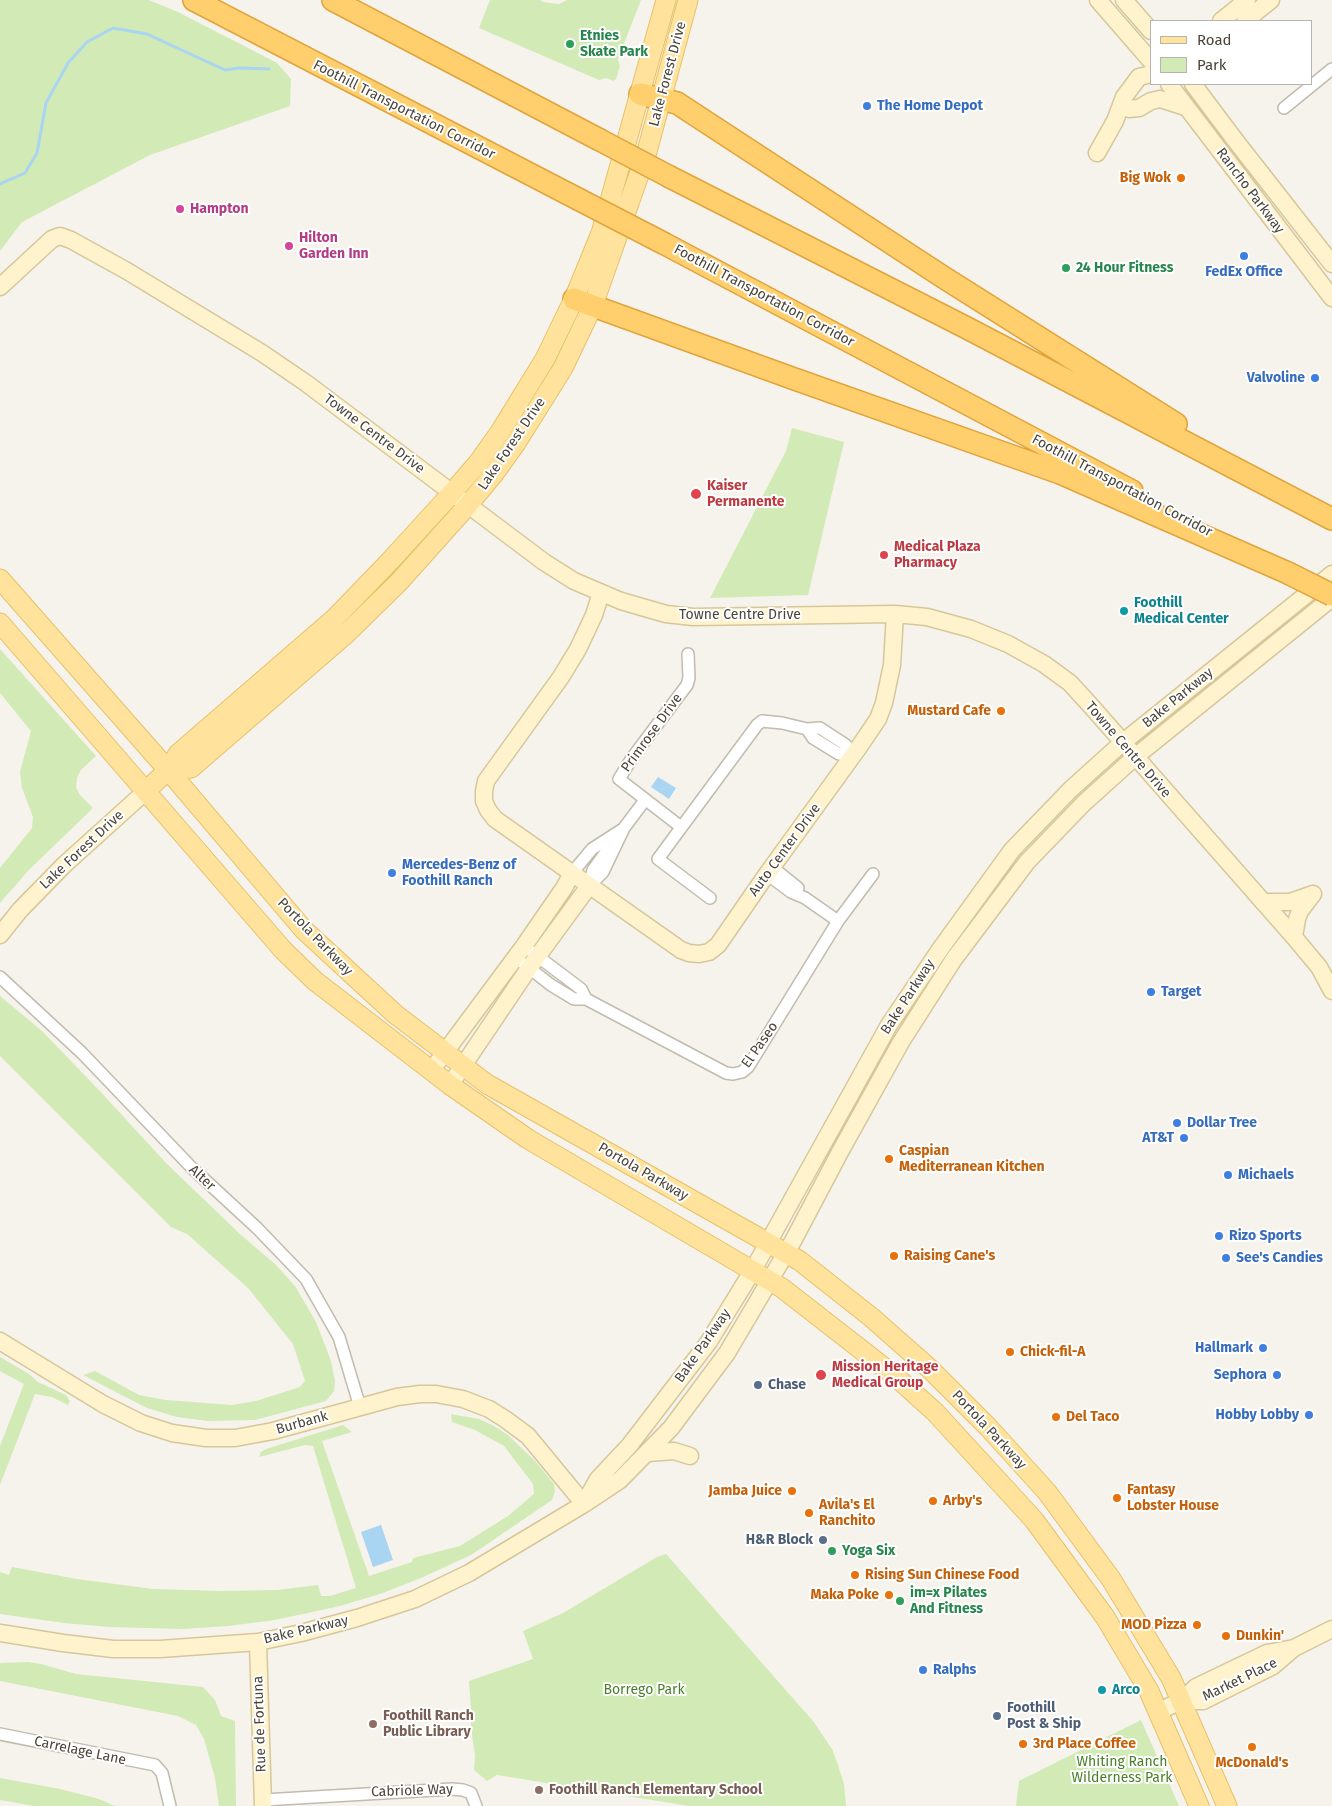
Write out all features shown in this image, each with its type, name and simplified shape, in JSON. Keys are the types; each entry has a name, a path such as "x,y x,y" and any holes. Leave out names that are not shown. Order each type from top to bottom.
{"highway":[{"name":"Foothill Transportation Corridor","path":"194,0 665,244 1332,597"},
{"path":"334,0 670,177 968,328 1332,519"},
{"path":"640,94 677,104 943,278 1191,433 1221,461"},
{"path":"584,302 1060,473 1288,573"}],"main road":[{"name":"Lake Forest Drive","path":"168,770 191,768 347,633 399,582 468,505 516,443 563,368 584,302 600,233 666,0"},
{"name":"Lake Forest Drive","path":"0,934 20,910 64,865 168,770 178,754 334,619 390,561 478,463 584,302 646,155 688,0"},
{"path":"1098,0 1150,60"},
{"path":"1124,0 1150,30"},
{"path":"1222,20 1247,0"},
{"path":"1246,20 1271,0"},
{"path":"1097,153 1115,120 1124,97 1139,77 1150,74"},
{"path":"1115,120 1153,85"},
{"name":"Rancho Parkway","path":"1170,85 1326,284 1332,298"},
{"name":"Rancho Parkway","path":"1194,85 1332,264"},
{"path":"1129,109 1139,108 1151,101 1160,99 1186,107"},
{"name":"Towne Centre Drive","path":"0,287 52,239 57,236 65,237 127,271 262,353 306,383 544,562 574,581 620,601 666,614 693,617 895,614 927,618 971,629 1015,647 1044,664 1070,683 1294,937 1319,967 1332,991"},
{"name":"Bake Parkway","path":"584,1504 598,1479 629,1446 708,1343 753,1270 889,1026 941,948 1012,850 1071,789 1122,743 1332,574"},
{"name":"Portola Parkway","path":"0,579 168,770 304,930 395,1014 487,1084 815,1272 871,1317 930,1369 988,1427 1047,1492 1111,1579 1170,1678 1227,1806"},
{"name":"Auto Center Drive","path":"601,592 594,614 578,649 561,677 486,781 484,801 488,810 495,818 572,874 681,950 699,954 708,952 718,945 850,755 878,719 884,703 892,664 895,614"},
{"name":"Bake Parkway","path":"0,1634 63,1644 113,1649 160,1649 258,1642 310,1631 415,1599 469,1573 584,1504 620,1480 671,1428 727,1353 770,1281 902,1042 954,960 1027,862 1084,803 1134,757 1332,597"},
{"name":"Portola Parkway","path":"0,623 282,950 315,981 431,1071 528,1139 753,1270 800,1301 888,1370 928,1406 1034,1520 1105,1617 1149,1691 1199,1806"},
{"path":"431,1071 519,952 572,874"},
{"path":"450,1085 533,962 589,886"},
{"path":"1263,902 1290,902 1313,894 1300,911 1294,937"},
{"path":"902,1042 906,1021 928,983 941,948"},
{"name":"Burbank","path":"0,1341 103,1404 141,1423 172,1432 206,1438 245,1437 273,1431 397,1397 428,1394 456,1398 489,1409 528,1436 584,1504"},
{"path":"598,1479 626,1465 644,1446 671,1428"},
{"path":"648,1453 674,1451 690,1456"},
{"name":"Market Place","path":"1159,1712 1181,1701 1196,1687 1266,1653 1294,1648 1332,1629"},
{"name":"Rue de Fortuna","path":"258,1642 263,1803"}],"street":[{"path":"1312,85 1332,68"},
{"path":"1284,108 1312,85"},
{"name":"Primrose Drive","path":"681,827 619,779 632,758 687,685 689,678 688,654"},
{"path":"710,898 658,859 757,725 762,721 782,723 807,729 813,738 839,754 850,755"},
{"path":"589,886 603,872 624,828 645,800"},
{"path":"572,874 592,849 624,828"},
{"path":"769,871 798,889 804,898 838,921"},
{"name":"El Paseo","path":"519,952 533,962 551,985 574,999 586,999 726,1073 733,1074 742,1072 748,1067 838,921 873,874"},
{"name":"Alter","path":"0,977 82,1052 192,1168 257,1228 306,1279 339,1337 360,1407"},
{"name":"Carrelage Lane","path":"0,1734 155,1765 160,1769 170,1806"},
{"name":"Cabriole Way","path":"263,1803 452,1789 470,1793 475,1800 476,1806"}],"green space":[{"path":"0,0 149,0 178,12 277,63 291,79 290,106 150,155 22,222 0,251"},
{"name":"Etnies Skate Park","path":"490,0 540,0 559,4 567,0 641,0 618,59 620,66 616,79 613,81 606,78 599,80 479,28"},
{"path":"792,428 844,442 808,595 710,598 786,451"},
{"path":"0,649 96,756 81,770 77,778 76,787 80,795 93,808 28,871 0,903 0,868 32,828 33,817 22,788 20,772 31,731 0,693"},
{"path":"0,996 42,1031 167,1164 241,1235 275,1264 295,1286 316,1322 331,1361 335,1381 334,1391 326,1401 255,1420 208,1421 177,1417 147,1408 83,1375 95,1371 139,1395 166,1400 232,1405 256,1401 300,1387 305,1381 293,1344 248,1288 187,1234 171,1227 0,1056"},
{"path":"0,1357 29,1374 38,1382 66,1395 70,1401 68,1405 52,1397 35,1394 0,1485 0,1446 24,1384 0,1371"},
{"path":"451,1414 479,1419 508,1435 535,1461 554,1484 555,1491 552,1500 471,1555 421,1578 380,1594 340,1606 275,1620 228,1626 182,1629 109,1627 0,1614 0,1572 9,1575 12,1567 77,1579 153,1589 277,1590 318,1585 321,1596 330,1596 356,1588 313,1446 305,1445 259,1457 261,1452 266,1449 343,1425 352,1432 322,1441 369,1576 412,1562 413,1558 460,1546 508,1516 534,1494 533,1484 504,1446 475,1430 452,1422"},
{"name":"Borrego Park","path":"666,1554 813,1721 832,1749 844,1784 846,1806 689,1806 497,1775 487,1781 474,1770 475,1756 471,1728 469,1681 533,1659 523,1631 563,1613 657,1557"},
{"path":"28,1662 76,1674 203,1687 215,1700 221,1716 235,1721 236,1806 219,1806 215,1778 204,1739 196,1725 178,1716 0,1681 0,1663"},
{"name":"Whiting Ranch Wilderness Park","path":"1141,1720 1179,1806 1016,1806 1019,1781"},
{"path":"0,1778 60,1789 99,1799 115,1806 34,1806 0,1800"}],"water":[{"path":"658,777 676,788 669,799 651,787"},
{"path":"381,1525 393,1560 373,1567 361,1532"}],"waterway":[{"path":"0,184 25,173 37,153 46,103 68,63 87,42 113,28 147,34 225,70 239,68 269,69"}],"place":[{"name":"Etnies Skate Park","path":"570,44"},
{"name":"The Home Depot","path":"867,106"},
{"name":"Big Wok","path":"1181,178"},
{"name":"Hampton","path":"180,209"},
{"name":"Hilton Garden Inn","path":"289,246"},
{"name":"FedEx Office","path":"1244,256"},
{"name":"24 Hour Fitness","path":"1066,268"},
{"name":"Valvoline","path":"1315,378"},
{"name":"Kaiser Permanente","path":"696,494"},
{"name":"Medical Plaza Pharmacy","path":"884,555"},
{"name":"Foothill Medical Center","path":"1124,611"},
{"name":"Mustard Cafe","path":"1001,711"},
{"name":"Mercedes-Benz of Foothill Ranch","path":"392,873"},
{"name":"Target","path":"1151,992"},
{"name":"Dollar Tree","path":"1177,1123"},
{"name":"AT&T","path":"1184,1138"},
{"name":"Caspian Mediterranean Kitchen","path":"889,1159"},
{"name":"Michaels","path":"1228,1175"},
{"name":"Rizo Sports","path":"1219,1236"},
{"name":"Raising Cane's","path":"894,1256"},
{"name":"See's Candies","path":"1226,1258"},
{"name":"Hallmark","path":"1263,1348"},
{"name":"Chick-fil-A","path":"1010,1352"},
{"name":"Mission Heritage Medical Group","path":"821,1375"},
{"name":"Sephora","path":"1277,1375"},
{"name":"Chase","path":"758,1385"},
{"name":"Hobby Lobby","path":"1309,1415"},
{"name":"Del Taco","path":"1056,1417"},
{"name":"Jamba Juice","path":"792,1491"},
{"name":"Fantasy Lobster House","path":"1117,1498"},
{"name":"Arby's","path":"933,1501"},
{"name":"Avila's El Ranchito","path":"809,1513"},
{"name":"H&R Block","path":"823,1540"},
{"name":"Yoga Six","path":"832,1551"},
{"name":"Rising Sun Chinese Food","path":"855,1575"},
{"name":"Maka Poke","path":"889,1595"},
{"name":"im=x Pilates And Fitness","path":"900,1601"},
{"name":"MOD Pizza","path":"1197,1625"},
{"name":"Dunkin'","path":"1226,1636"},
{"name":"Ralphs","path":"923,1670"},
{"name":"Arco","path":"1102,1690"},
{"name":"Foothill Post & Ship","path":"997,1716"},
{"name":"Foothill Ranch Public Library","path":"373,1724"},
{"name":"3rd Place Coffee","path":"1023,1744"},
{"name":"McDonald's","path":"1252,1747"},
{"name":"Foothill Ranch Elementary School","path":"539,1790"}]}
